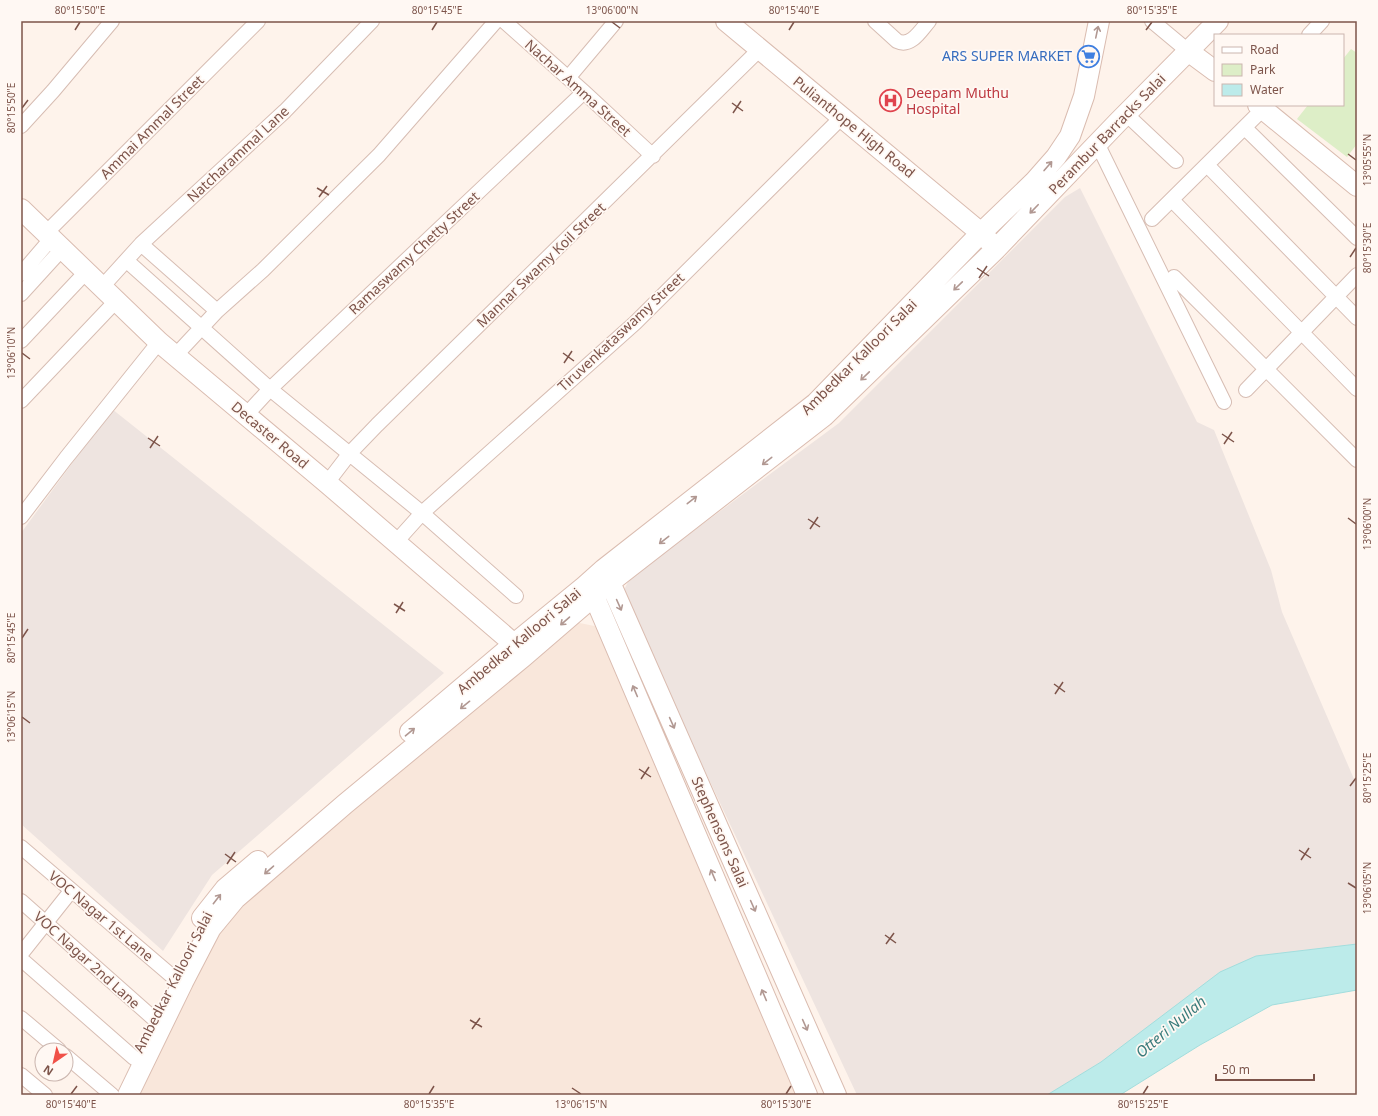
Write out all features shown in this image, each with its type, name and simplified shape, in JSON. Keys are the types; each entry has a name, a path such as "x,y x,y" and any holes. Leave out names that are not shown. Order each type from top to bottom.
{"main road":[{"name":"Pulianthope High Road","path":"726,21 759,50 981,233 996,249"},
{"name":"Ambedkar Kalloori Salai","path":"116,1095 152,1018 211,928 235,899 345,804 518,650 816,403 981,233 1034,182 1056,157 1070,136 1084,96 1099,21"},
{"name":"Perambur Barracks Salai","path":"996,249 1097,143 1188,51 1214,22"},
{"path":"1188,51 1214,70"},
{"path":"1261,107 1355,179"},
{"name":"Decaster Road","path":"21,209 159,342 327,482 518,650"},
{"name":"Ambedkar Kalloori Salai","path":"607,576 824,416 996,249"},
{"name":"Stephensons Salai","path":"607,576 836,1095"},
{"name":"Stephensons Salai","path":"590,591 807,1095"},
{"name":"Ambedkar Kalloori Salai","path":"128,1095 178,979"}],"street":[{"path":"21,126 53,91 112,21"},
{"name":"Ammai Ammal Street","path":"53,240 258,21"},
{"name":"Natcharammal Lane","path":"21,401 109,294 127,261 141,244 285,111 372,21"},
{"path":"175,356 217,311 263,270 379,155 496,21"},
{"name":"Nachar Amma Street","path":"504,21 653,156"},
{"path":"568,78 616,21"},
{"path":"875,21 901,43 907,43 912,40 929,21"},
{"path":"1152,21 1188,51"},
{"path":"1310,34 1322,21"},
{"name":"Mannar Swamy Koil Street","path":"327,482 350,453 759,50"},
{"name":"Ramaswamy Chetty Street","path":"246,415 270,389 584,92"},
{"path":"1152,219 1245,128 1261,107"},
{"path":"1126,114 1176,161"},
{"name":"Tiruvenkataswamy Street","path":"396,542 422,513 635,323 842,117"},
{"path":"1245,128 1357,238"},
{"path":"1097,143 1224,402"},
{"path":"1207,165 1357,318"},
{"path":"1172,200 1357,389"},
{"path":"21,274 53,240"},
{"path":"21,294 53,240"},
{"path":"141,244 217,311"},
{"path":"127,261 270,389 422,513 516,596"},
{"path":"21,341 86,272"},
{"path":"1246,390 1357,275"},
{"path":"1174,277 1357,460"},
{"path":"21,518 66,458 159,342"},
{"name":"VOC Nagar 1st Lane","path":"21,847 71,891 178,979"},
{"path":"21,954 71,891"},
{"name":"VOC Nagar 2nd Lane","path":"21,901 152,1018"},
{"path":"21,959 134,1058"},
{"path":"21,1018 50,1042"},
{"path":"74,1063 112,1095"},
{"path":"21,1075 45,1095"}],"shaded area":[{"path":"1080,188 1197,422 1214,430 1271,570 1282,612 1357,786 1357,944 1256,956 1101,1062 1047,1095 857,1095 622,594 630,578 839,423 1065,197"},
{"path":"112,409 444,673 212,875 163,951 21,824 21,533"},
{"path":"570,621 604,628 803,1095 139,1095 213,943 235,913 365,794"}],"green space":[{"path":"1351,49 1357,53 1357,144 1347,157 1297,119 1307,106 1344,106 1344,58"}],"water":[{"name":"Otteri Nullah","path":"1357,944 1357,990 1272,1005 1200,1045 1120,1095 1047,1095 1101,1062 1220,972 1256,956"}],"place":[{"name":"ARS SUPER MARKET","path":"1088,56"},
{"name":"Deepam Muthu Hospital","path":"890,101"}]}
